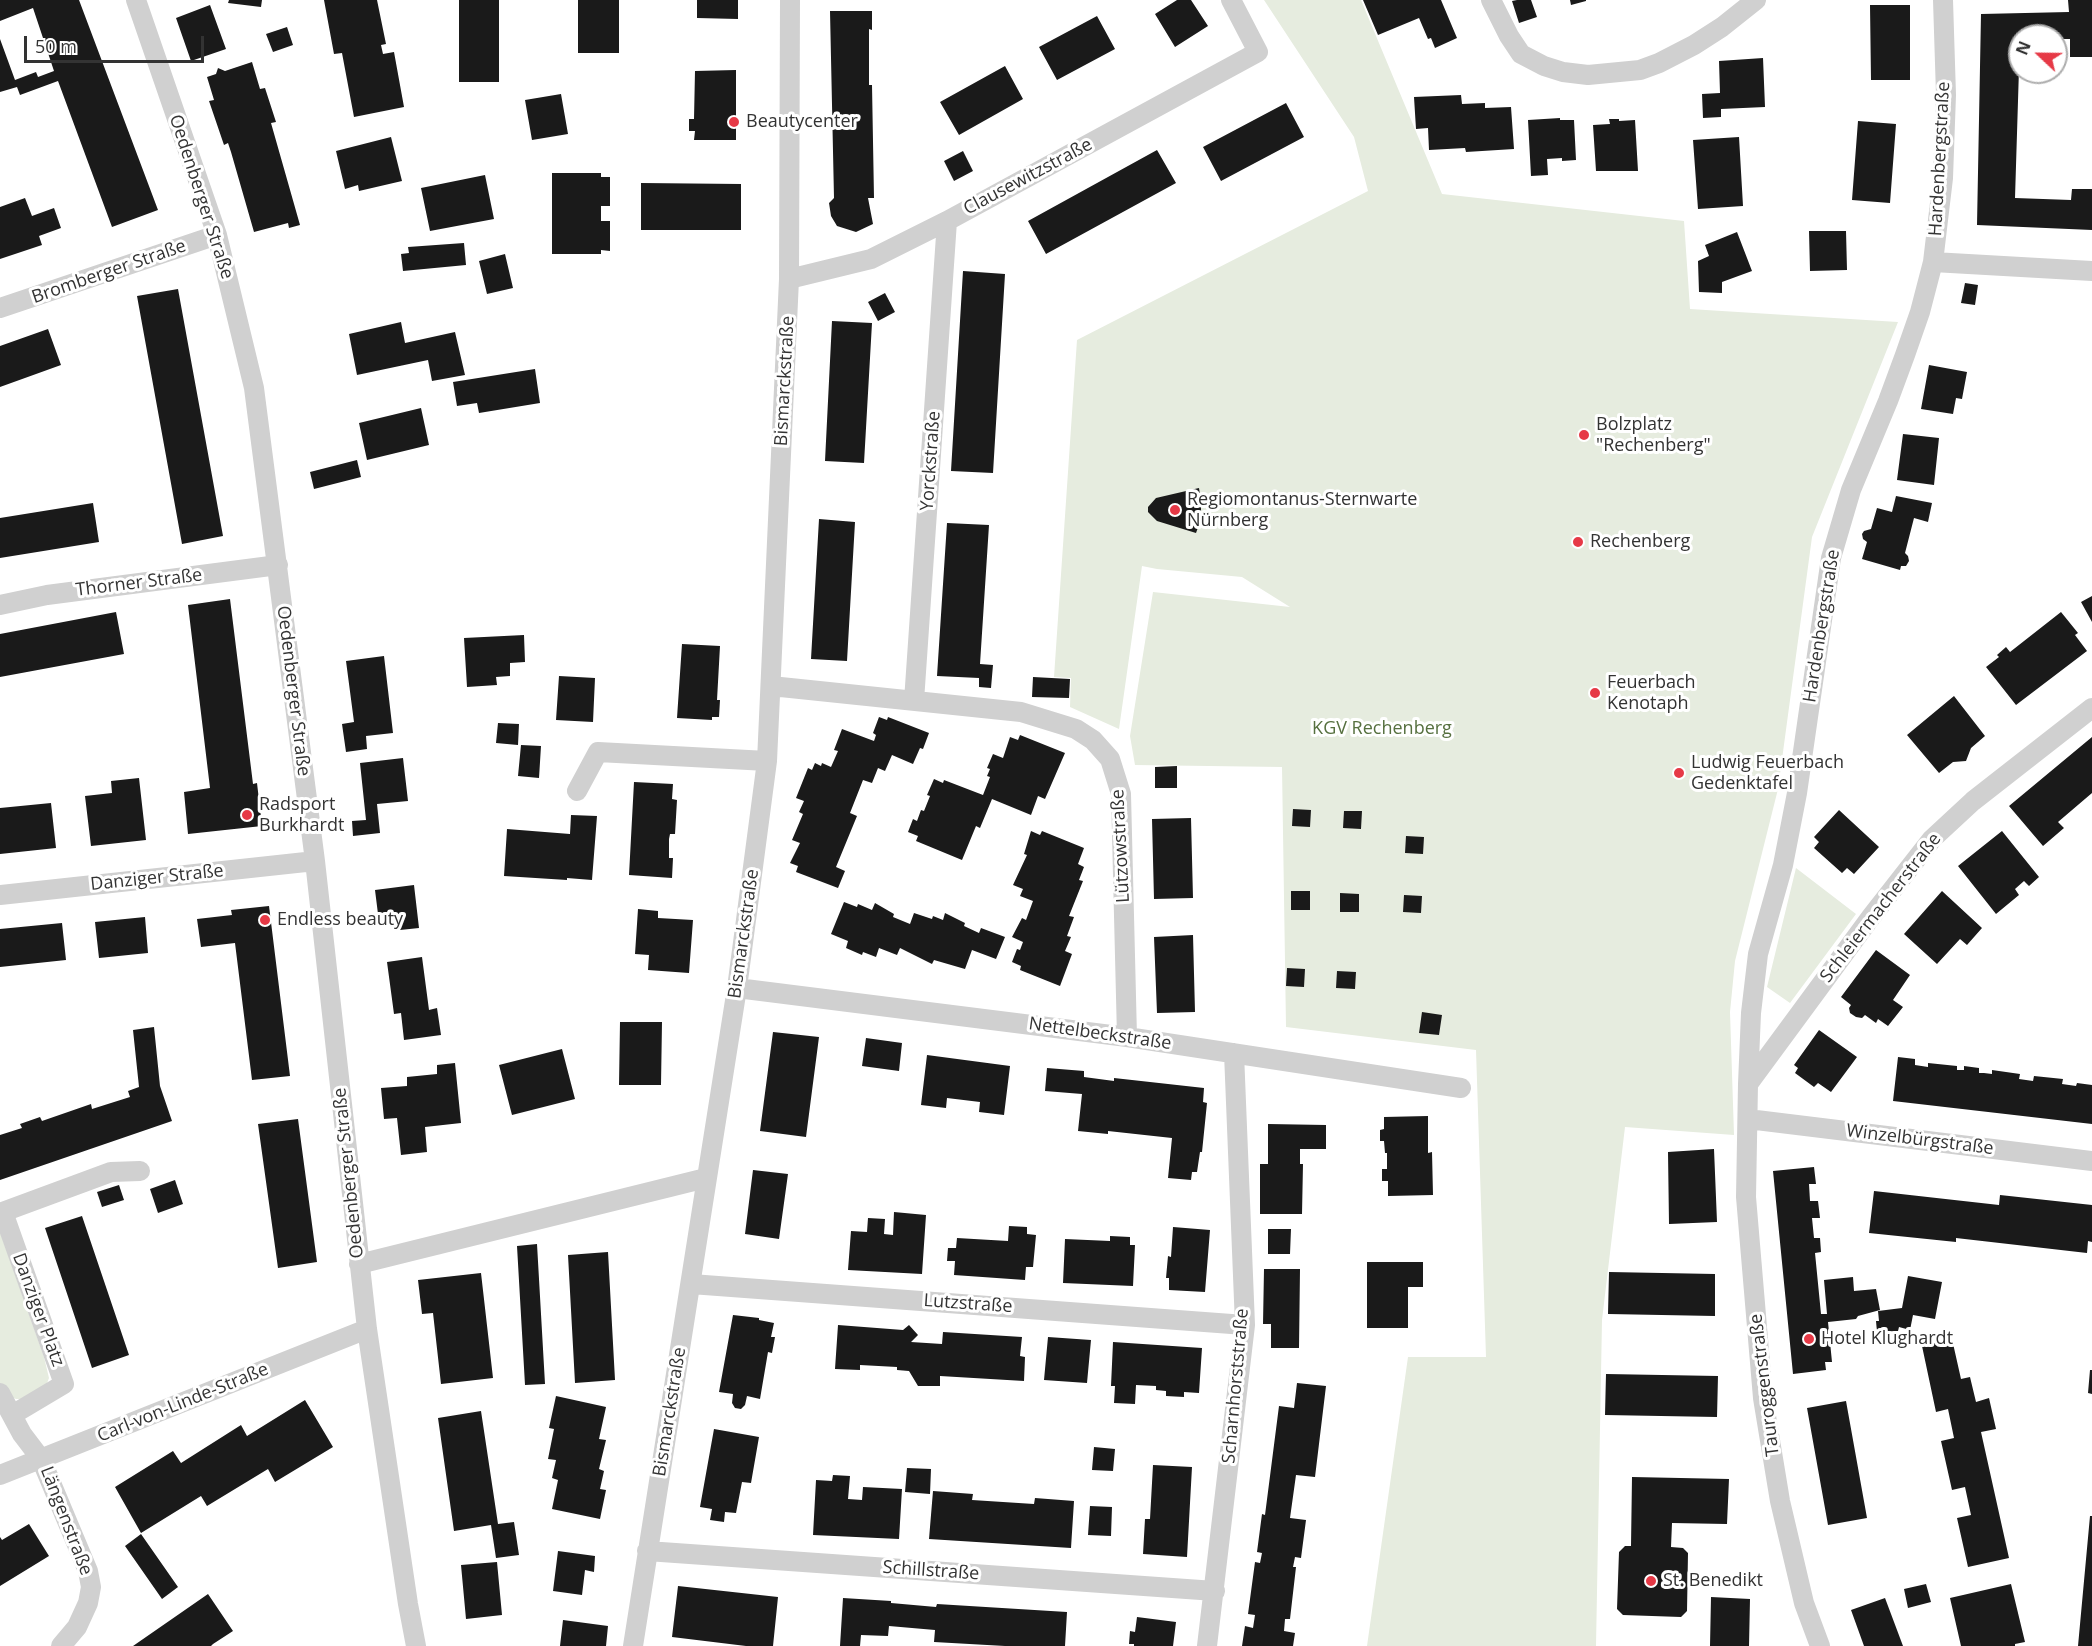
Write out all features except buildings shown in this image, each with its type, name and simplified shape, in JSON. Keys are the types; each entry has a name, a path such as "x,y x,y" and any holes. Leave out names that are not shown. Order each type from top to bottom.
{"street":[{"name":"Oedenberger Straße","path":"136,0 217,235 254,388 315,861 366,1329 416,1646"},
{"name":"Bismarckstraße","path":"633,1646 737,988 767,761 789,279 790,0"},
{"name":"Clausewitzstraße","path":"789,279 871,259 1258,52 1231,0"},
{"path":"1491,0 1521,54 1553,69 1588,75 1640,69 1659,63 1722,27 1756,0"},
{"name":"Hardenbergstraße","path":"1748,1084 1751,1013 1758,954 1783,865 1793,813 1830,558 1851,490 1888,401 1908,345 1933,262 1943,166 1946,95 1943,0"},
{"name":"Yorckstraße","path":"914,701 947,220"},
{"name":"Bromberger Straße","path":"0,308 217,235"},
{"path":"1933,262 2092,271"},
{"name":"Thorner Straße","path":"0,605 46,595 278,565"},
{"name":"Lützowstraße","path":"771,686 1021,712 1076,729 1093,740 1110,759 1121,794 1127,1037"},
{"name":"Schleiermacherstraße","path":"1748,1084 1871,917 1932,839 1973,801 2092,708"},
{"path":"577,791 598,752 767,761"},
{"name":"Danziger Straße","path":"0,895 315,861"},
{"name":"Nettelbeckstraße","path":"737,988 1127,1037 1461,1088"},
{"name":"Scharnhorststraße","path":"1207,1646 1245,1325 1234,1053"},
{"path":"1748,1084 1748,1119"},
{"name":"Winzelbürgstraße","path":"1748,1119 2092,1161"},
{"name":"Tauroggenstraße","path":"1748,1119 1746,1197 1763,1398 1785,1524 1804,1603 1820,1646"},
{"name":"Danziger Platz","path":"12,1415 64,1384 2,1213 111,1172 140,1171"},
{"path":"359,1264 706,1178"},
{"name":"Lutzstraße","path":"691,1284 1245,1325"},
{"name":"Carl-von-Linde-Straße","path":"0,1475 366,1329"},
{"path":"0,1393 22,1434 41,1459"},
{"name":"Längenstraße","path":"41,1459 88,1571 90,1587 88,1603 77,1627 61,1646"},
{"name":"Schillstraße","path":"647,1551 1215,1591"}],"green space":[{"name":"KGV Rechenberg","path":"1264,0 1361,0 1442,194 1684,221 1690,309 1898,322 1812,537 1778,789 1735,961 1730,1012 1734,1135 1625,1127 1602,1320 1596,1646 1367,1646 1408,1357 1486,1357 1476,1050 1286,1027 1282,767 1135,765 1130,736 1153,592 1290,607 1242,577 1142,566 1119,729 1070,707 1071,678 1054,677 1077,340 1368,191 1354,137"},
{"path":"1796,868 1856,914 1790,1003 1767,987"},
{"path":"0,1232 44,1357 49,1378 46,1386 21,1399 9,1396 0,1383"}],"place":[{"name":"Beautycenter","path":"734,122"},
{"name":"Bolzplatz \"Rechenberg\"","path":"1584,435"},
{"name":"Regiomontanus-Sternwarte Nürnberg","path":"1175,510"},
{"name":"Rechenberg","path":"1578,542"},
{"name":"Feuerbach Kenotaph","path":"1595,693"},
{"name":"Ludwig Feuerbach Gedenktafel","path":"1679,773"},
{"name":"Radsport Burkhardt","path":"247,815"},
{"name":"Endless beauty","path":"265,920"},
{"name":"Hotel Klughardt","path":"1809,1339"},
{"name":"St. Benedikt","path":"1651,1581"}]}
